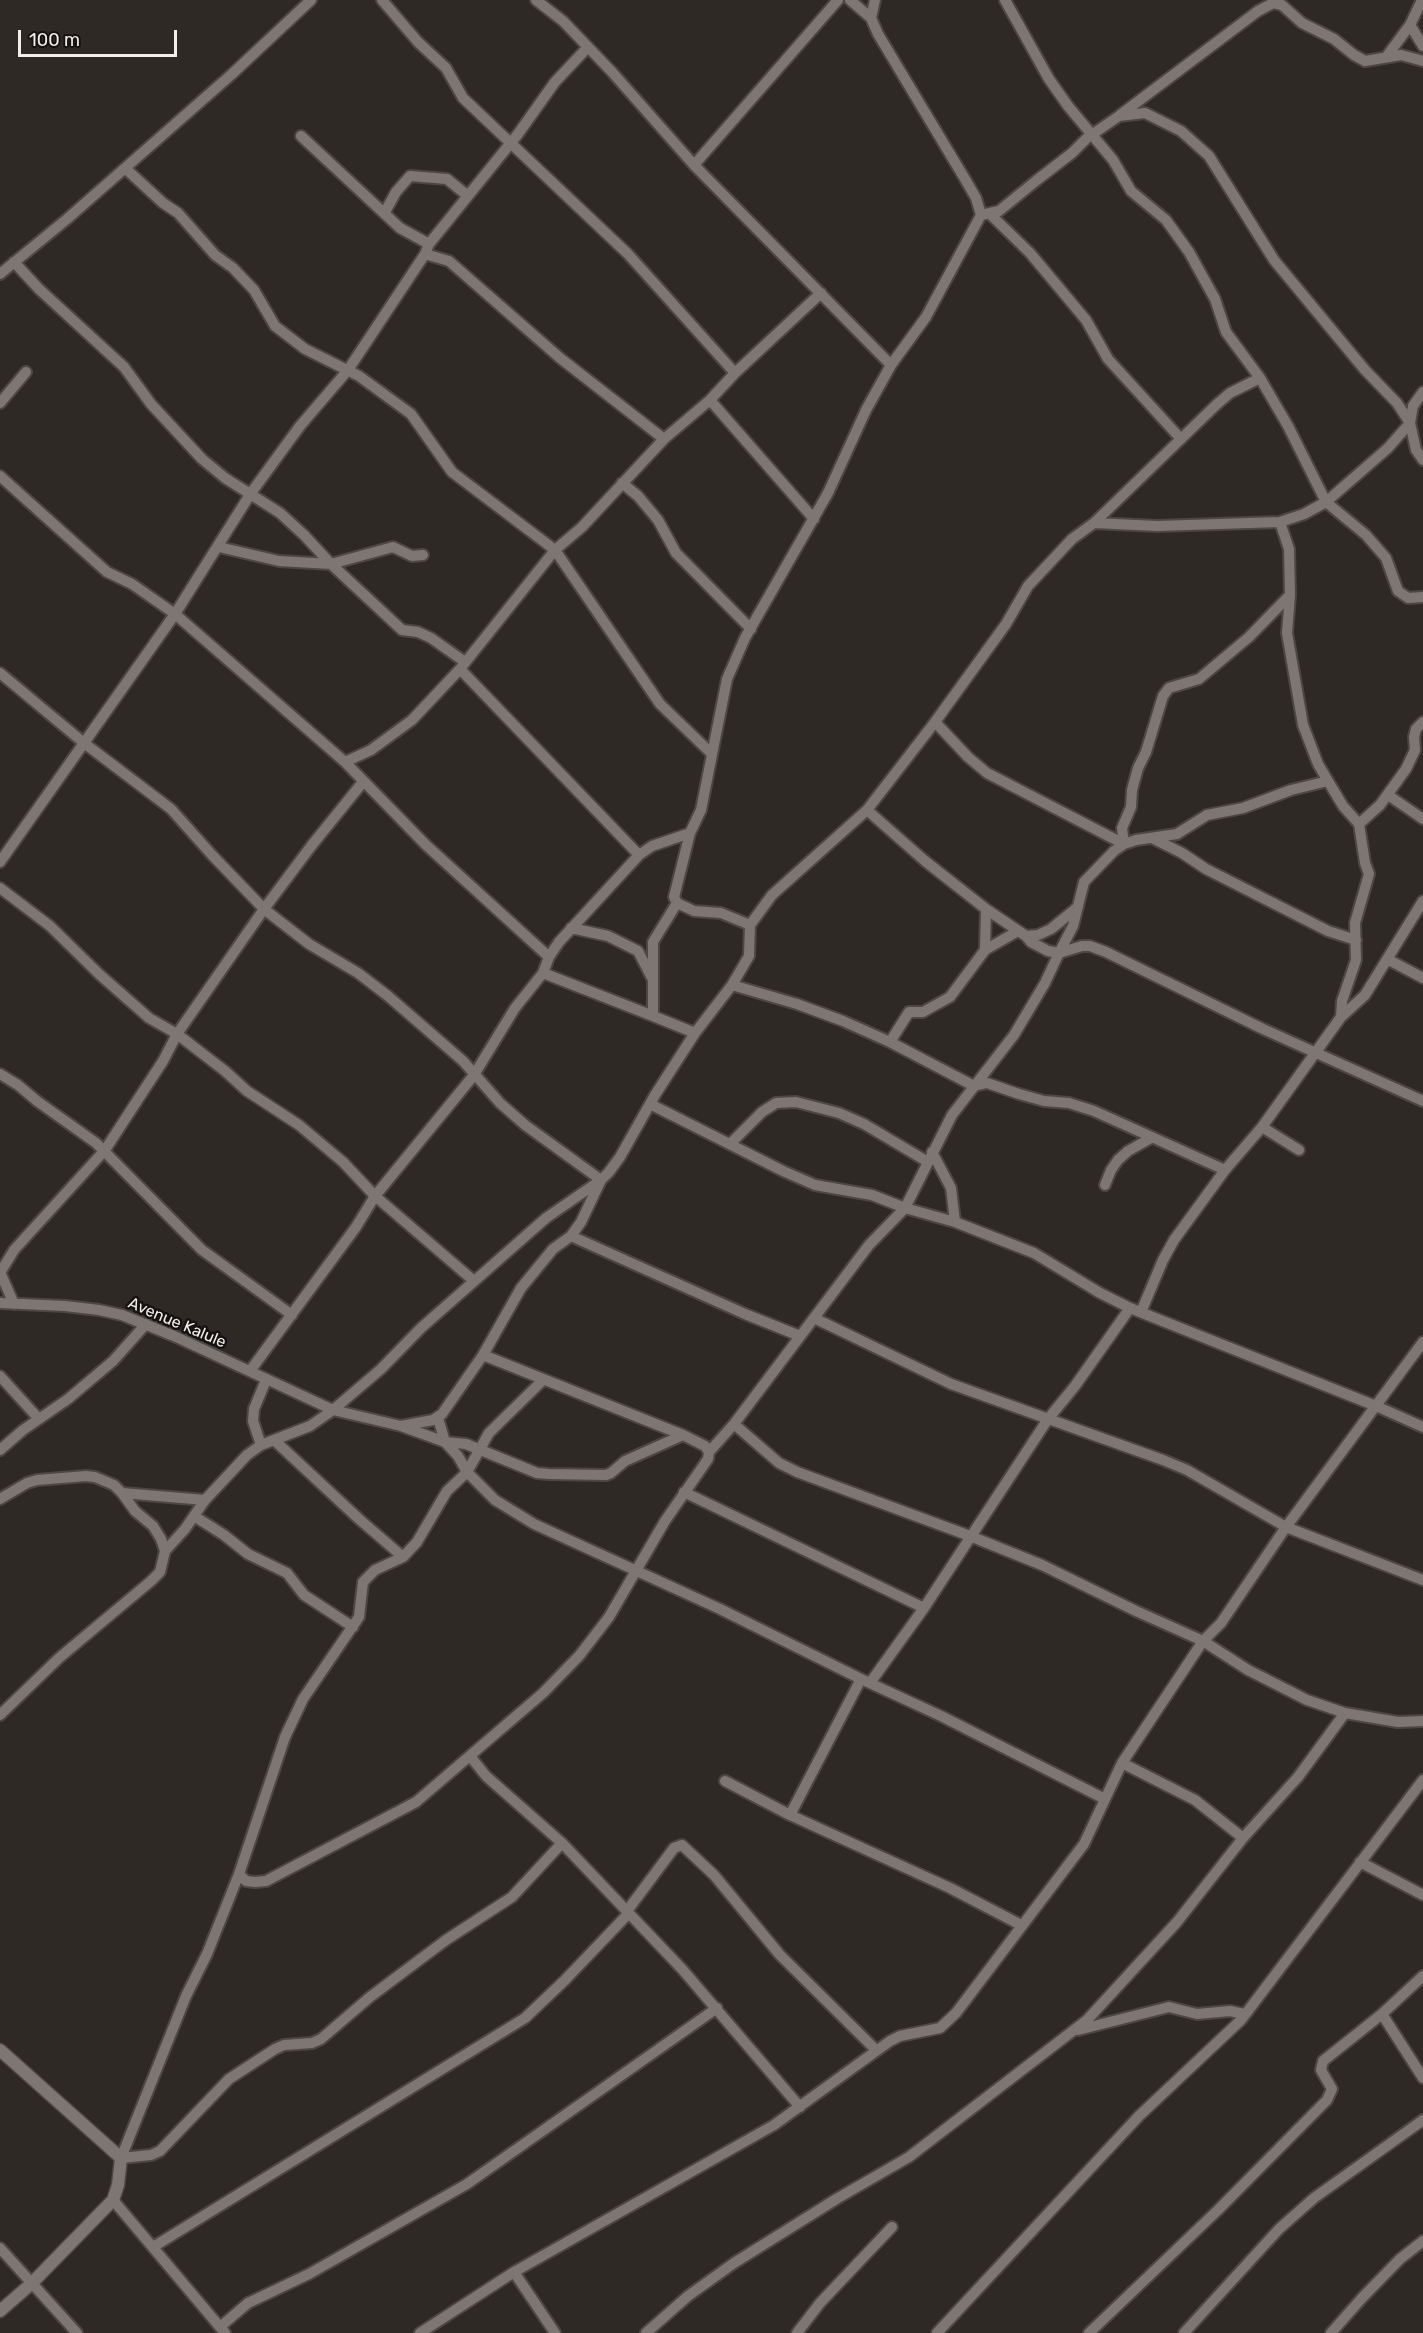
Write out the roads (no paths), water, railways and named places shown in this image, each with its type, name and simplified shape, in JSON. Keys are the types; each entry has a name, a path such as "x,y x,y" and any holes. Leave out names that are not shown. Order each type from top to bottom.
{"street":[{"path":"0,274 232,74 311,0"},
{"path":"382,0 418,42 446,68 463,98 628,254 735,373"},
{"path":"536,0 563,21 588,46 639,100 651,118 694,165 891,365"},
{"path":"694,165 838,0"},
{"path":"850,0 871,18 878,34 986,215 1030,253 1086,320 1108,359 1181,439"},
{"path":"871,18 875,0"},
{"path":"1005,0 1049,79 1113,160 1131,190 1166,220 1184,244 1207,281 1226,332 1260,378 1288,426 1326,502 1366,535 1386,558 1398,591 1408,598 1423,597"},
{"path":"1387,56 1410,25 1422,0"},
{"path":"750,925 721,913 694,911 677,903 674,897 690,833 701,810 727,679 751,628 814,519 866,410 891,365 926,317 986,215 999,211 1016,198 1257,5 1273,3 1282,5 1302,23 1334,39 1365,61 1387,56 1401,56 1423,61"},
{"path":"1410,25 1423,46"},
{"path":"0,862 175,614 251,493 300,426 348,370 427,249 511,144 539,102 588,46"},
{"path":"1119,116 1145,113 1157,118 1180,130 1209,156 1274,260 1352,355 1397,403 1410,423 1416,450 1423,460"},
{"path":"301,136 400,228 427,249 449,261 560,358 664,439"},
{"path":"125,168 163,203 178,213 215,255 233,268 254,290 275,326 305,349 348,370 411,414 452,472 555,550 660,704 712,754"},
{"path":"385,212 396,192 410,176 447,179 468,196"},
{"path":"14,262 39,289 124,367 151,404 202,459 225,478 280,513 402,630 418,632 431,638 463,665 639,855"},
{"path":"345,762 371,750 412,720 463,665 555,550 582,527 664,439 710,400 735,373 821,293"},
{"path":"0,403 26,372"},
{"path":"401,1426 438,1418 483,1355 521,1288 553,1249 571,1236 581,1222 601,1180 620,1157 695,1033 732,985 749,956 750,925 772,895 867,810 1006,624 1028,586 1058,552 1083,529 1094,523 1230,393 1260,378"},
{"path":"1094,523 1157,526 1280,522 1326,502 1388,448 1410,423 1413,406 1423,392"},
{"path":"710,400 814,519"},
{"path":"0,476 107,572 132,584 175,614 345,762 426,845 549,957"},
{"path":"622,483 638,496 658,520 676,553 751,628"},
{"path":"1280,522 1289,549 1290,595 1287,633 1304,725 1318,764 1343,806 1359,824 1365,864 1369,874 1354,923 1356,960 1342,1001 1341,1017"},
{"path":"219,547 279,561 331,564 393,547 412,556 423,555"},
{"path":"1124,844 1122,828 1131,807 1132,790 1163,696 1169,688 1199,679 1249,637 1290,595"},
{"path":"2,678 171,808 264,909 309,944 358,973 388,996 463,1060 474,1075 525,1125 601,1180"},
{"path":"935,722 968,757 987,773 1124,844"},
{"path":"1359,824 1388,795 1406,769 1415,750 1416,729 1423,722"},
{"path":"239,1874 246,1881 255,1882 275,1876 416,1803 543,1693 579,1656 609,1617 684,1492 708,1460 709,1452 734,1424 869,1245 905,1208 952,1115 1014,1035 1046,983 1073,926 1084,882 1114,850 1136,840 1177,834 1207,815 1243,808 1291,790 1328,781"},
{"path":"14,1304 0,1272 21,1242 105,1150 152,1080 177,1034 264,909 363,782"},
{"path":"1388,795 1423,819"},
{"path":"867,810 925,861 986,909 1031,942 1048,951 1059,953 1090,946 1315,1053 1423,1101"},
{"path":"250,1371 356,1227 375,1196 474,1075 515,1008 543,973 549,957 571,928 639,855 652,846 690,833"},
{"path":"1154,839 1182,853 1206,869 1328,931 1356,940"},
{"path":"0,888 50,926 149,1018 177,1034 247,1091 299,1125 343,1162 375,1196 474,1281"},
{"path":"1141,1312 1174,1240 1225,1170 1262,1127 1341,1017 1365,995 1423,901"},
{"path":"638,951 653,942 677,903"},
{"path":"890,1042 909,1012 923,1012 950,997 985,950 1022,934 1038,936 1051,929 1078,907"},
{"path":"985,950 986,909"},
{"path":"1073,926 1082,946"},
{"path":"571,928 608,936 638,951 653,980"},
{"path":"653,942 653,1016"},
{"path":"1387,959 1423,978"},
{"path":"543,973 695,1033"},
{"path":"732,985 797,1004 843,1021 890,1042 974,1086 987,1083 1044,1101 1069,1103 1094,1111 1225,1170"},
{"path":"0,1074 105,1150 202,1250 292,1315"},
{"path":"730,1144 762,1112 776,1103 796,1102 838,1113 930,1157 951,1188 955,1222"},
{"path":"650,1104 815,1185 872,1195 905,1208 955,1222 1034,1253 1100,1293 1130,1308 1423,1427"},
{"path":"1262,1127 1299,1150"},
{"path":"1105,1185 1118,1160 1128,1151 1151,1138"},
{"path":"0,1715 59,1658 160,1572 165,1551 205,1500 247,1455 261,1445 309,1426 333,1410 546,1218 601,1180"},
{"path":"571,1236 745,1314 800,1336"},
{"name":"Avenue Kalule","path":"0,1303 99,1310 146,1324 333,1410 401,1426 445,1442 479,1448 537,1473 606,1475 625,1461 682,1435"},
{"path":"790,1815 866,1681 924,1608 1048,1419 1075,1386 1130,1308"},
{"path":"814,1318 951,1384 1133,1448 1187,1470 1286,1527 1423,1580"},
{"path":"0,1450 68,1399 113,1361 146,1324"},
{"path":"420,2333 514,2272 774,2125 876,2050 900,2036 940,2028 956,2013 1084,1844 1122,1763 1203,1641 1221,1623 1286,1527 1423,1342"},
{"path":"483,1355 682,1435 705,1446 709,1452"},
{"path":"0,1376 39,1419"},
{"path":"261,1445 253,1420 254,1409 266,1380"},
{"path":"0,2311 31,2284 113,2200 118,2185 121,2158 181,2007 207,1954 239,1874 285,1737 303,1699 359,1617 363,1581 375,1570 403,1557 417,1542 447,1491 467,1472 479,1448 497,1424 543,1380"},
{"path":"438,1418 445,1442 458,1456 467,1472 495,1500 534,1524 638,1570 1105,1798"},
{"path":"734,1424 779,1463 797,1472 1042,1565 1144,1616 1203,1641 1248,1670 1307,1700 1345,1713 1398,1722 1423,1721"},
{"path":"274,1440 358,1519 403,1557"},
{"path":"0,1499 27,1483 37,1480 86,1476 105,1481 122,1493 135,1511 153,1526 165,1551"},
{"path":"684,1492 924,1608"},
{"path":"122,1493 205,1500"},
{"path":"194,1516 224,1534 248,1554 287,1573 304,1595 353,1627"},
{"path":"646,2333 688,2296 734,2263 909,2157 1087,2020 1177,1922 1243,1838 1298,1777 1345,1713"},
{"path":"470,1756 500,1790 562,1844 628,1912 717,2008 800,2108"},
{"path":"1122,1763 1195,1800 1243,1838"},
{"path":"937,2333 1132,2123 1241,2020 1423,1780"},
{"path":"725,1781 790,1815 933,1880 1021,1925"},
{"path":"0,2050 121,2158 151,2155 160,2151 229,2079 275,2049 284,2045 312,2043 321,2038 370,1997 446,1940 512,1897 562,1844"},
{"path":"153,2247 525,2018 564,1981 628,1912 674,1848 682,1845 714,1875 780,1955 876,2050"},
{"path":"1360,1862 1423,1895"},
{"path":"1089,2333 1218,2210 1327,2100 1332,2089 1321,2070 1323,2061 1382,2014 1423,1976"},
{"path":"1072,2032 1169,2007 1177,2007 1197,2014 1230,2011 1244,2014"},
{"path":"113,2200 223,2330 248,2303 309,2274 467,2184 717,2008"},
{"path":"1382,2014 1423,2078"},
{"path":"1184,2333 1271,2237 1297,2213 1314,2198 1423,2120"},
{"path":"799,2332 820,2303 892,2227"},
{"path":"1331,2333 1392,2266 1423,2241"},
{"path":"0,2248 76,2333"},
{"path":"514,2272 555,2333"}]}
